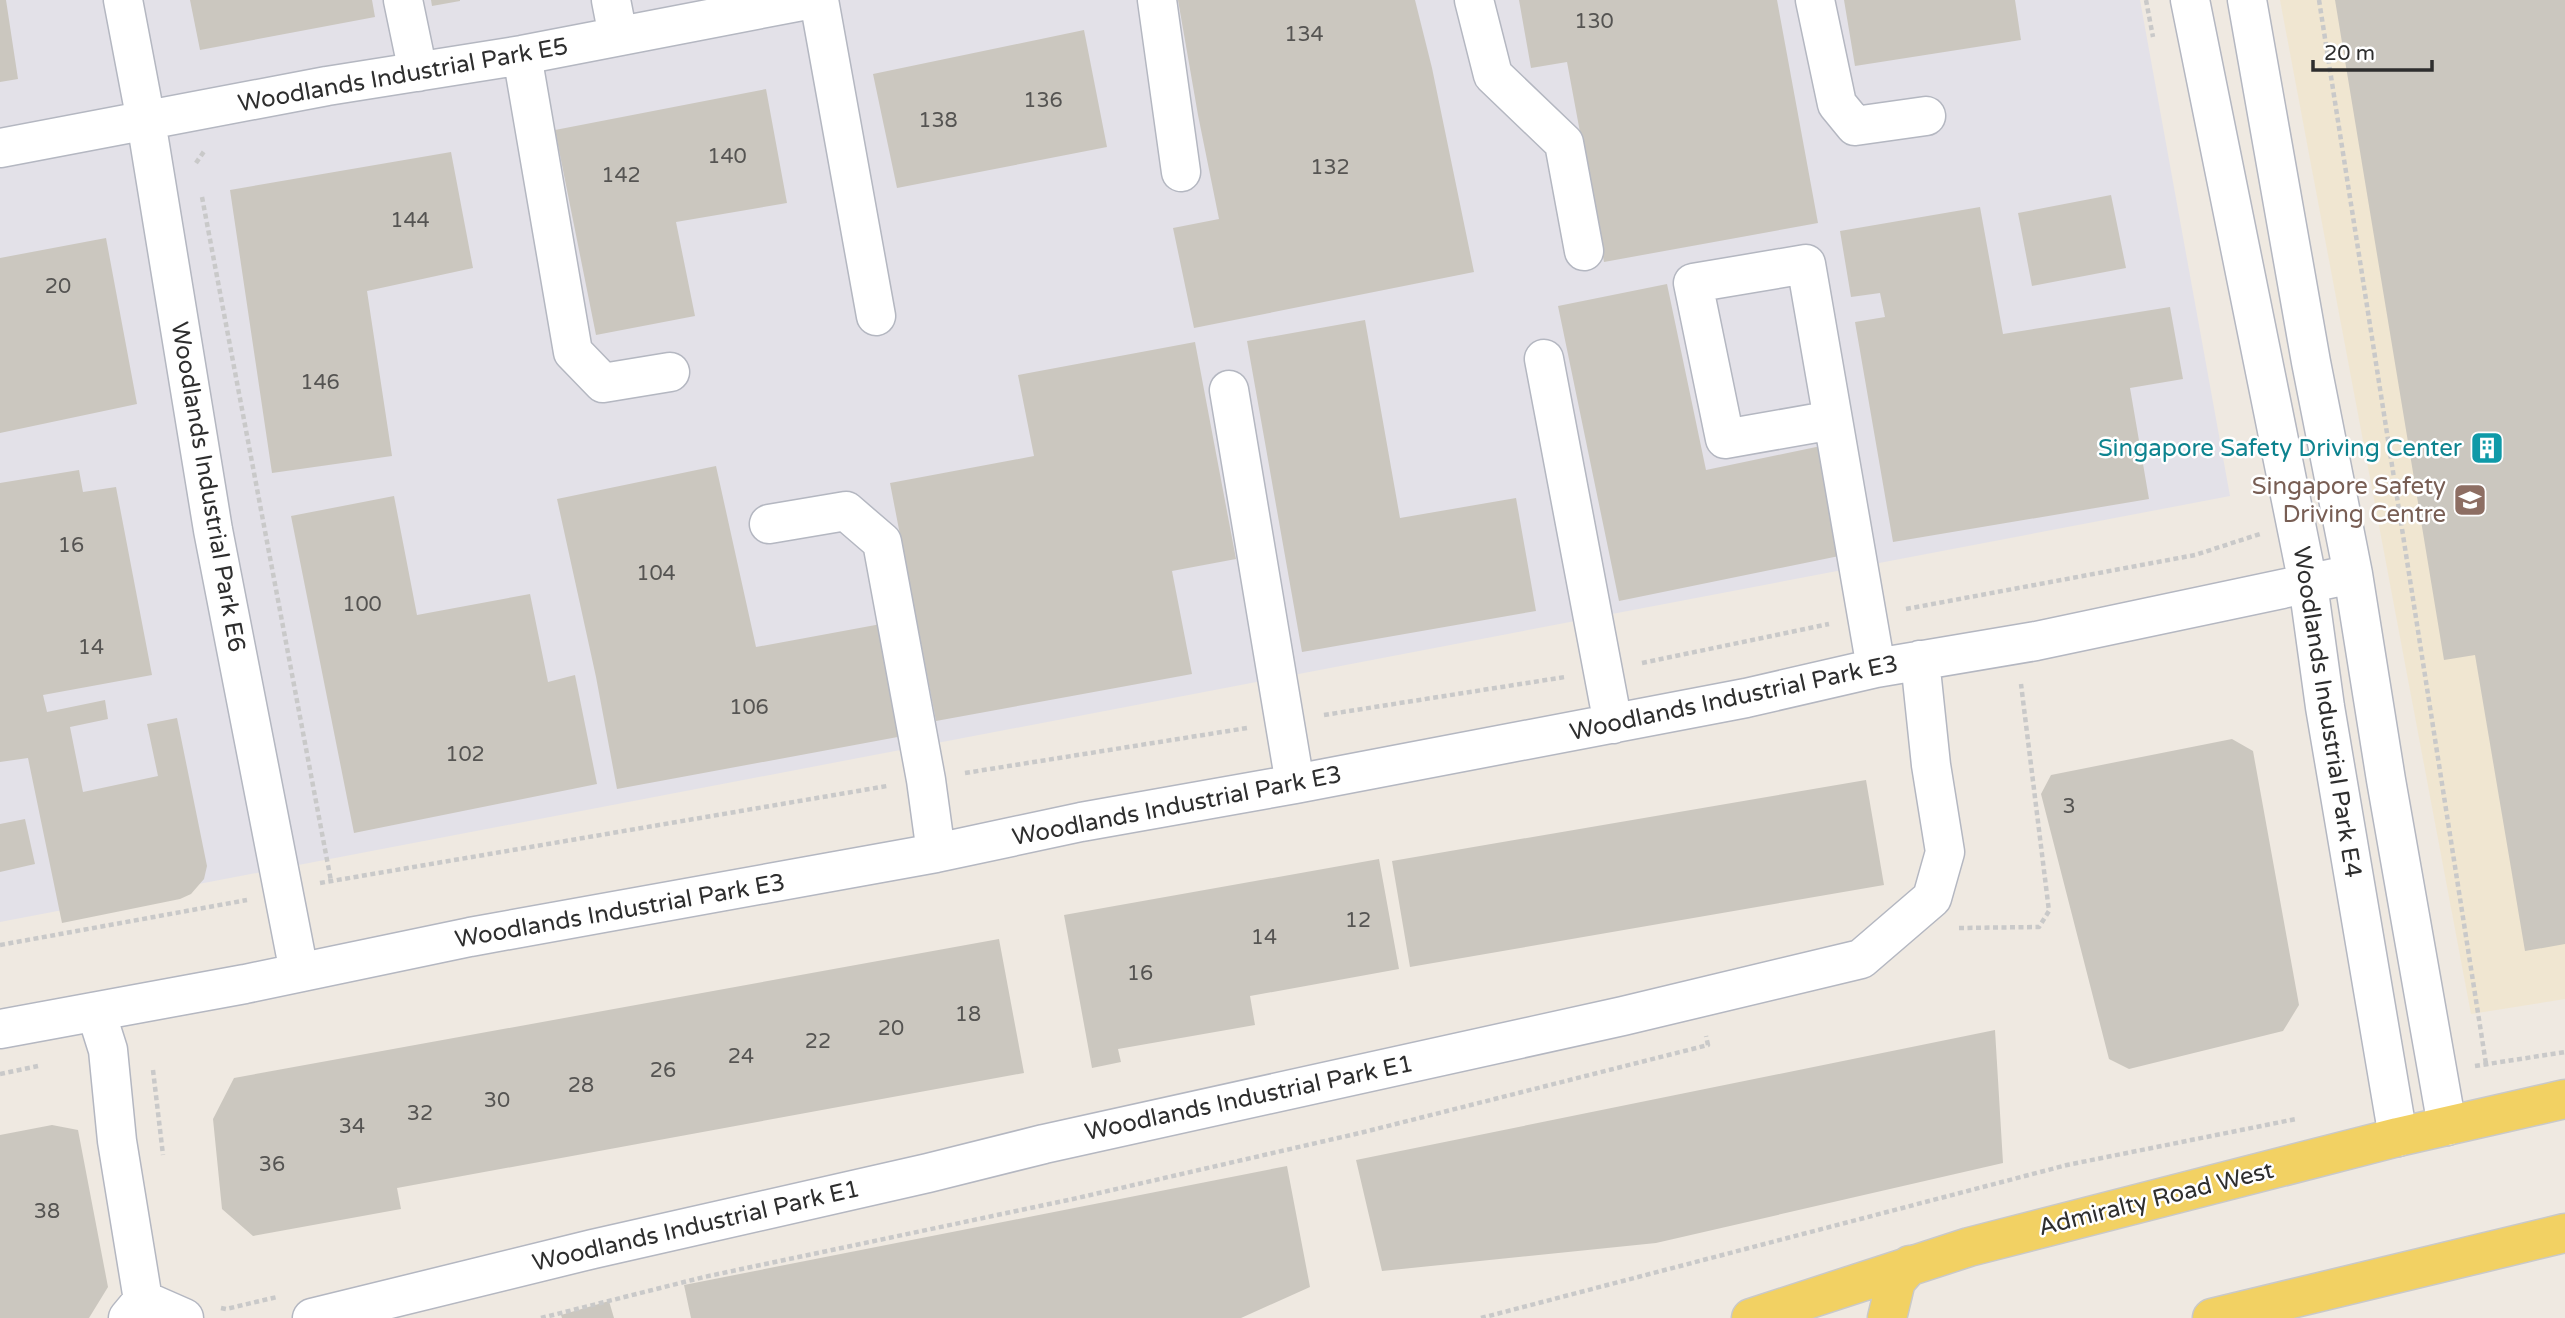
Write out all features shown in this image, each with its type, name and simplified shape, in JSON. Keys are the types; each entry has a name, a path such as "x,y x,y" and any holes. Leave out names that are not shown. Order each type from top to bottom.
{"main road":[{"name":"Admiralty Road West","path":"1751,1318 1969,1247 2398,1137 2565,1099"},
{"path":"2212,1318 2565,1233"},
{"path":"1887,1318 1889,1300 1896,1281 1910,1265"}],"street":[{"name":"Woodlands Industrial Park E6","path":"123,0 146,121 213,530 299,972"},
{"path":"403,0 418,72"},
{"name":"Woodlands Industrial Park E5","path":"0,148 522,55 614,18 807,0"},
{"path":"819,0 876,316"},
{"path":"1157,0 1181,172"},
{"path":"1474,0 1493,75 1564,143 1584,251"},
{"path":"1815,0 1837,104 1855,126 1926,116"},
{"name":"Woodlands Industrial Park E4","path":"2190,0 2308,584 2325,707 2398,1137"},
{"name":"Woodlands Industrial Park E4","path":"2247,0 2311,362 2353,574 2447,1126"},
{"path":"522,55 573,352 603,383 670,372"},
{"path":"2227,183 2278,173"},
{"path":"1833,420 1725,439 1693,284 1806,264 1876,668"},
{"path":"1544,359 1614,724"},
{"path":"2266,371 2311,362"},
{"path":"1229,390 1295,784"},
{"path":"769,524 846,511 882,542 926,780 936,853"},
{"name":"Woodlands Industrial Park E3","path":"0,1028 96,1012 509,930 936,853 1081,822 1614,724 1746,698 1876,668 2036,641 2353,574"},
{"name":"Woodlands Industrial Park E1","path":"299,1306 605,1246 1861,959 1932,898 1945,852 1931,765 1920,660"},
{"path":"96,1012 108,1050 136,1309 200,1312"}],"path":[{"path":"2146,0 2154,41"},
{"path":"2319,0 2486,1064"},
{"path":"187,113 196,163"},
{"path":"201,190 331,881"},
{"path":"0,945 250,899 283,889 926,780 1604,671 1867,616 2195,555 2264,533"},
{"path":"1896,930 2039,927 2049,911 2020,680"},
{"path":"541,1318 704,1277 1073,1199 1364,1132 1672,1055 1708,1045 1694,999"},
{"path":"2437,1072 2565,1052"},
{"path":"0,1074 40,1065"},
{"path":"153,1069 164,1162"},
{"path":"1481,1318 2067,1165 2305,1117"},
{"path":"200,1312 299,1306"}],"shaded area":[{"path":"0,0 2140,0 2230,496 0,922"},
{"name":"Singapore Safety Driving Centre","path":"2280,0 2565,0 2565,999 2471,1014"}],"building":[{"path":"0,0 6,0 18,79 0,82"},
{"path":"190,0 372,0 375,17 200,50"},
{"path":"431,0 460,0 460,1 432,6"},
{"path":"1178,0 1415,0 1432,68 1474,272 1194,328 1173,228 1219,219"},
{"path":"1519,0 1777,0 1818,223 1604,262 1567,62 1531,68"},
{"path":"1844,0 2015,0 2021,40 1855,66"},
{"name":"Singapore Safety Driving Centre","path":"2335,0 2565,0 2565,944 2525,951 2475,655 2444,660"},
{"path":"1084,30 1107,147 897,188 873,74"},
{"path":"766,89 787,203 676,222 695,316 596,335 555,130"},
{"path":"451,152 473,268 367,291 392,456 272,473 230,190"},
{"path":"2111,195 2126,268 2032,286 2018,213"},
{"path":"1980,207 2003,334 2170,307 2183,379 2130,388 2149,499 1893,542 1855,322 1885,317 1880,293 1851,297 1840,231"},
{"path":"106,238 137,404 0,433 0,258"},
{"path":"1667,284 1706,470 1821,446 1844,555 1619,601 1558,306"},
{"path":"1365,320 1400,518 1516,498 1536,611 1302,652 1247,341"},
{"path":"1195,342 1236,559 1172,571 1192,674 936,721 890,483 1034,456 1018,375"},
{"path":"716,466 756,647 881,624 903,736 617,789 596,677 557,499"},
{"path":"79,470 83,492 116,487 152,675 43,695 47,712 105,700 108,719 70,727 83,792 158,776 147,724 177,718 207,866 204,879 191,894 180,899 62,923 28,758 0,762 0,483"},
{"path":"394,496 417,615 530,594 548,682 575,675 597,784 354,833 291,516"},
{"path":"2232,739 2253,751 2299,1005 2283,1031 2129,1069 2109,1059 2041,794 2051,775"},
{"path":"1866,780 1884,885 1410,967 1392,861"},
{"path":"25,819 35,864 0,872 0,824"},
{"path":"1379,859 1399,969 1250,996 1255,1025 1118,1049 1121,1062 1092,1068 1064,915"},
{"path":"999,939 1024,1073 397,1188 401,1209 253,1236 222,1209 213,1119 234,1078"},
{"path":"1995,1030 2003,1163 1656,1243 1382,1271 1356,1160"},
{"path":"52,1125 78,1130 108,1287 89,1318 0,1318 0,1135"},
{"path":"1287,1166 1310,1287 1241,1318 691,1318 684,1285"},
{"path":"609,1301 614,1318 562,1318 561,1315"}],"place":[{"name":"Singapore Safety Driving Center","path":"2487,448"},
{"name":"Singapore Safety Driving Centre","path":"2470,500"}]}
